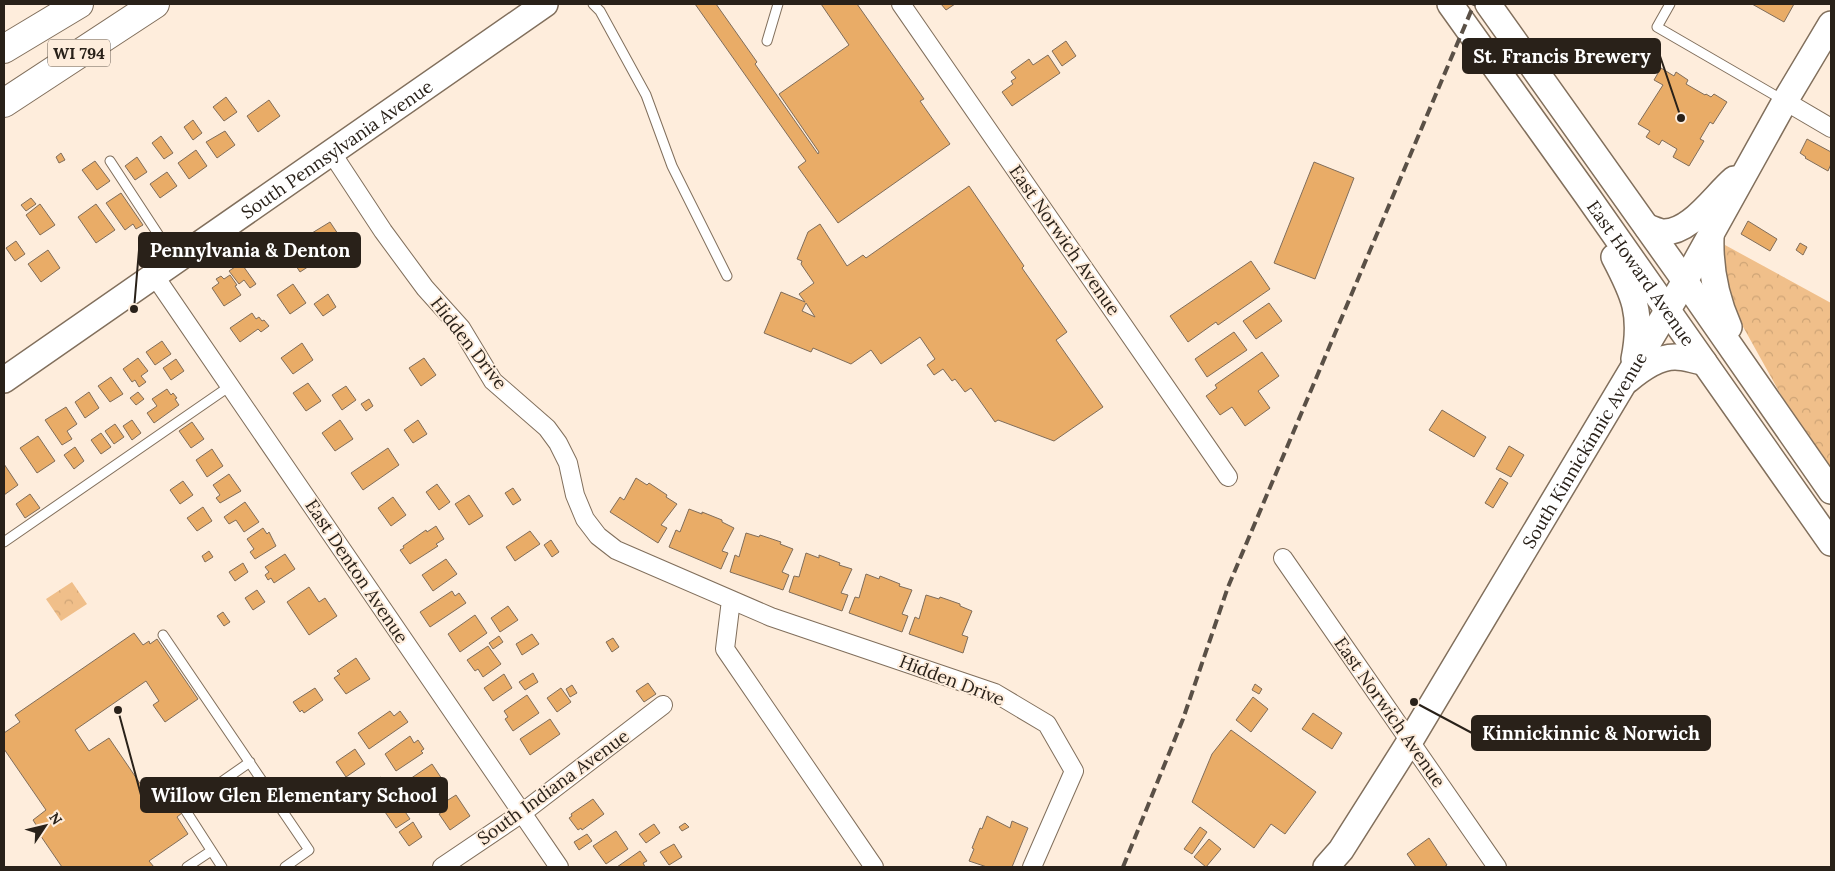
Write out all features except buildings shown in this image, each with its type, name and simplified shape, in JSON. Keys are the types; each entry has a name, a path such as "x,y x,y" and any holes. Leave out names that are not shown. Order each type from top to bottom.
{"main road":[{"path":"6,47 56,4"},
{"name":"WI 794","path":"6,47 79,4"},
{"name":"WI 794","path":"4,103 155,4"},
{"name":"South Pennsylvania Avenue","path":"4,380 545,4"},
{"name":"East Howard Avenue","path":"1450,4 1599,212 1826,536"},
{"name":"East Howard Avenue","path":"1488,4 1647,227 1831,491"},
{"name":"South Kinnickinnic Avenue","path":"1326,867 1341,850 1410,741 1711,237 1831,24"},
{"path":"1647,227 1662,232 1675,230 1689,224 1721,190 1752,163"},
{"path":"1599,212 1613,255 1631,290 1636,310 1638,340 1627,377"},
{"path":"1711,237 1710,260 1717,297 1754,380"},
{"path":"1627,377 1656,362 1675,357 1704,362"}],"street":[{"name":"East Norwich Avenue","path":"901,4 1228,477"},
{"path":"1786,101 1831,128"},
{"name":"Hidden Drive","path":"331,152 383,231 425,288 461,328 493,381 547,428 558,443 568,463 575,495 585,519 598,536 616,550 771,617 995,693 1047,724 1074,771 1032,867"},
{"name":"East Denton Avenue","path":"154,276 559,867"},
{"name":"East Norwich Avenue","path":"1283,558 1498,867"},
{"path":"731,600 725,649 874,867"},
{"name":"South Indiana Avenue","path":"442,867 522,813 663,705"}],"lane":[{"path":"593,4 600,11 646,95 672,166 726,276"},
{"path":"766,41 778,4"},
{"path":"1670,4 1657,27 1786,101"},
{"path":"110,161 176,260"},
{"path":"4,542 230,386"},
{"path":"163,635 310,850 285,867"},
{"path":"222,867 184,808 250,762"},
{"path":"187,867 211,851"}],"green space":[{"path":"1725,245 1831,303 1831,471 1796,422 1726,296 1720,261"},
{"path":"72,582 87,604 61,621 46,599"}],"railway":[{"path":"1123,867 1183,719 1228,587 1474,4"}],"place":[{"name":"St. Francis Brewery","path":"1681,118"},
{"name":"Pennylvania & Denton","path":"134,309"},
{"name":"Kinnickinnic & Norwich","path":"1414,702"},
{"name":"Willow Glen Elementary School","path":"118,710"}]}
